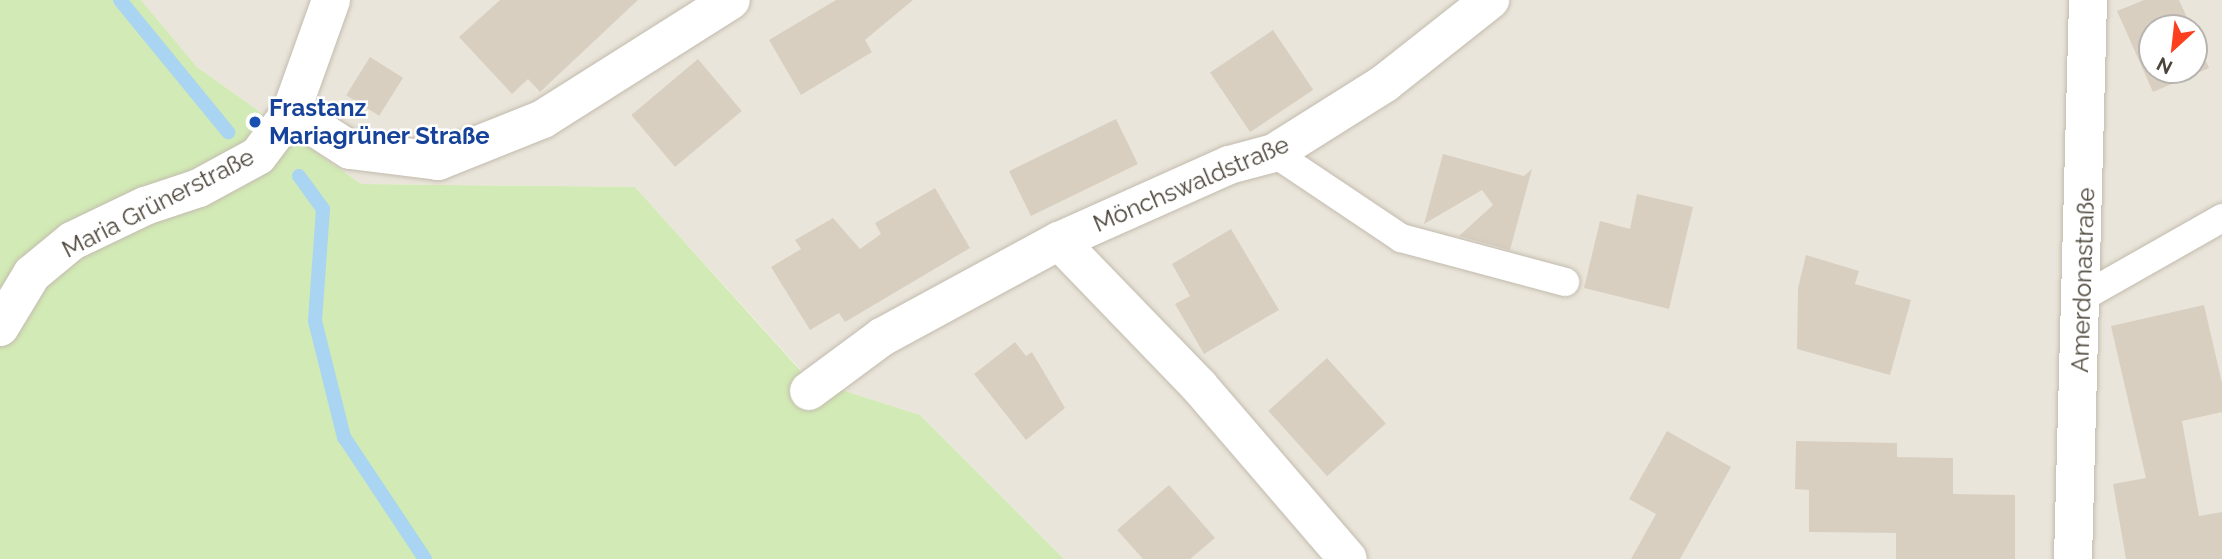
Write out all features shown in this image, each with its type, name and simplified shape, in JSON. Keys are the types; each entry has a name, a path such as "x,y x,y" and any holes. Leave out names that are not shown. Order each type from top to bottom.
{"street":[{"name":"Maria Grünerstraße","path":"0,327 32,274 72,241 145,206 199,188 258,156 291,112 331,0"},
{"path":"291,112 350,150 438,161 543,120 731,0"},
{"name":"Mönchswaldstraße","path":"809,391 883,337 1059,242 1229,165 1273,153 1385,83 1490,0"},
{"name":"Amerdonastraße","path":"2073,559 2083,297 2088,0"},
{"name":"Mönchswaldstraße","path":"1059,242 1199,386 1348,559"}],"lane":[{"path":"1273,153 1401,238 1565,282"},
{"path":"2083,297 2222,218"}],"shaded area":[{"path":"141,0 2222,0 2222,559 1064,559 920,415 809,379 635,187 361,184 197,67"}],"green space":[{"path":"0,0 141,0 197,67 361,184 635,187 808,379 920,415 1064,559 0,559"}],"building":[{"path":"500,0 638,0 540,92 528,79 512,94 459,37"},
{"path":"836,0 913,0 865,40 872,52 801,95 769,40"},
{"path":"2144,0 2179,0 2186,14 2138,14 2138,58 2117,11"},
{"path":"1273,30 1313,90 1250,132 1210,72"},
{"path":"370,57 403,78 379,116 346,95"},
{"path":"698,59 742,111 675,167 631,115"},
{"path":"2149,84 2172,84 2153,92"},
{"path":"1116,119 1138,164 1031,216 1009,171"},
{"path":"1443,154 1524,176 1532,169 1510,250 1459,236 1493,205 1482,190 1424,224"},
{"path":"935,188 970,248 845,322 839,313 810,330 771,267 801,249 795,240 833,218 860,249 881,234 875,223"},
{"path":"1637,194 1693,207 1669,309 1584,288 1600,221 1630,229"},
{"path":"1231,229 1279,310 1204,354 1175,304 1190,296 1172,264"},
{"path":"1806,255 1859,271 1855,284 1911,300 1890,375 1797,349 1798,288"},
{"path":"2204,305 2222,383 2222,412 2182,421 2199,516 2222,512 2222,559 2126,559 2113,484 2146,478 2111,326"},
{"path":"1015,342 1026,356 1032,352 1065,408 1026,440 974,374"},
{"path":"1327,358 1386,423 1327,476 1268,411"},
{"path":"1667,431 1731,467 1680,559 1631,559 1656,514 1629,499"},
{"path":"1796,441 1897,443 1897,457 1953,458 1953,494 2015,495 2015,559 1896,559 1896,533 1809,532 1809,490 1795,489"},
{"path":"1169,485 1215,538 1190,559 1143,559 1117,530"}],"waterway":[{"path":"120,0 228,132"},
{"path":"299,176 323,209 315,321 344,437 425,559"}],"place":[{"name":"Frastanz Mariagrüner Straße","path":"255,122"}]}
